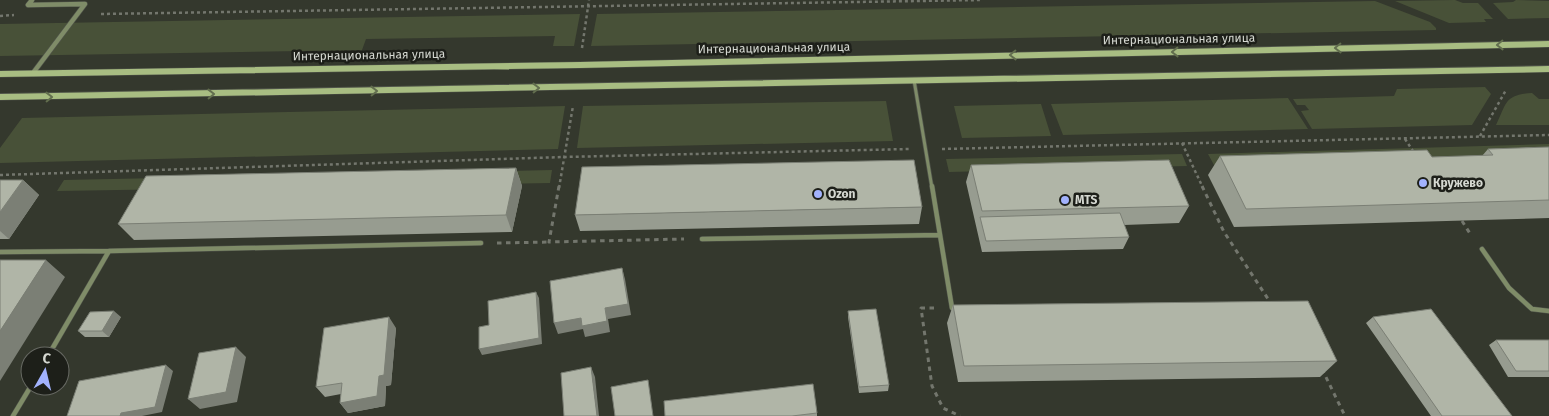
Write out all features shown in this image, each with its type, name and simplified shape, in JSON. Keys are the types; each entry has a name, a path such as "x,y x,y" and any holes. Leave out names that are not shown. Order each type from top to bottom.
{"main road":[{"name":"Интернациональная улица","path":"0,74 580,65 1549,44"},
{"path":"0,97 1549,69"}],"street":[{"path":"32,0 28,5 85,4 33,73"}],"lane":[{"path":"914,80 952,308 962,308"},
{"path":"702,239 940,235"},
{"path":"0,252 481,243"},
{"path":"1482,249 1509,288 1532,309 1549,310"},
{"path":"54,346 109,251"},
{"path":"13,416 24,396"}],"path":[{"path":"580,65 589,0"},
{"path":"77,14 982,0"},
{"path":"0,16 19,15"},
{"path":"549,242 576,88"},
{"path":"1480,137 1505,90 1514,90"},
{"path":"0,176 564,157 1549,135"},
{"path":"1404,138 1420,161"},
{"path":"1182,143 1224,232 1271,304 1279,306"},
{"path":"151,178 155,170"},
{"path":"481,243 702,239"},
{"path":"952,308 922,308 932,386 943,408 960,416"},
{"path":"1319,362 1345,416"}],"green space":[{"path":"1455,0 1463,3 1478,3 1493,19 1484,19 1486,22 1449,23 1395,1"},
{"path":"1516,0 1549,1 1549,18 1508,19 1493,3 1513,2"},
{"path":"1375,1 1430,22 1436,30 591,46 597,14"},
{"path":"580,14 574,46 553,46 555,36 366,39 362,50 0,56 0,24"},
{"path":"1485,87 1491,94 1472,125 1312,129 1301,111 1309,110 1305,105 1297,105 1293,99 1394,96 1397,89"},
{"path":"1532,93 1539,99 1549,99 1549,125 1496,125 1511,98"},
{"path":"1288,98 1308,129 1063,135 1051,104"},
{"path":"886,101 893,141 577,148 583,106"},
{"path":"1041,104 1051,136 962,138 954,106"},
{"path":"565,106 558,149 0,163 0,148 22,118"},
{"path":"1549,144 1549,156 1214,165 1208,154"},
{"path":"1182,154 1187,166 949,172 946,159"},
{"path":"552,170 550,183 57,191 64,180"}],"building":[{"path":"1549,147 1549,200 1246,209 1220,156 1427,150 1432,157 1493,155 1488,149"},
{"path":"914,160 922,207 575,215 582,167"},
{"path":"1169,160 1189,206 982,211 971,165"},
{"path":"516,168 506,215 118,224 146,176"},
{"path":"0,180 23,180 0,212"},
{"path":"1120,213 1129,237 986,241 980,217"},
{"path":"0,260 46,260 0,331"},
{"path":"622,268 628,304 605,308 607,321 582,326 581,318 554,323 550,281"},
{"path":"536,292 539,338 479,349 479,327 489,325 488,301"},
{"path":"1308,301 1337,361 964,366 953,305"},
{"path":"876,309 889,385 859,387 848,311"},
{"path":"1431,309 1512,416 1442,416 1373,317"},
{"path":"114,311 102,331 78,331 90,312"},
{"path":"389,317 384,375 379,376 377,396 340,403 342,383 316,387 324,328"},
{"path":"1496,340 1549,340 1549,371 1516,371"},
{"path":"236,347 226,392 188,399 199,353"},
{"path":"166,365 155,407 121,413 120,416 67,416 79,381"},
{"path":"591,367 597,416 564,416 561,373"},
{"path":"648,380 653,416 615,416 611,387"},
{"path":"813,384 817,413 792,416 665,416 664,401"}],"place":[{"name":"Кружево","path":"1423,183"},
{"name":"Ozon","path":"818,194"},
{"name":"MTS","path":"1065,200"}]}
